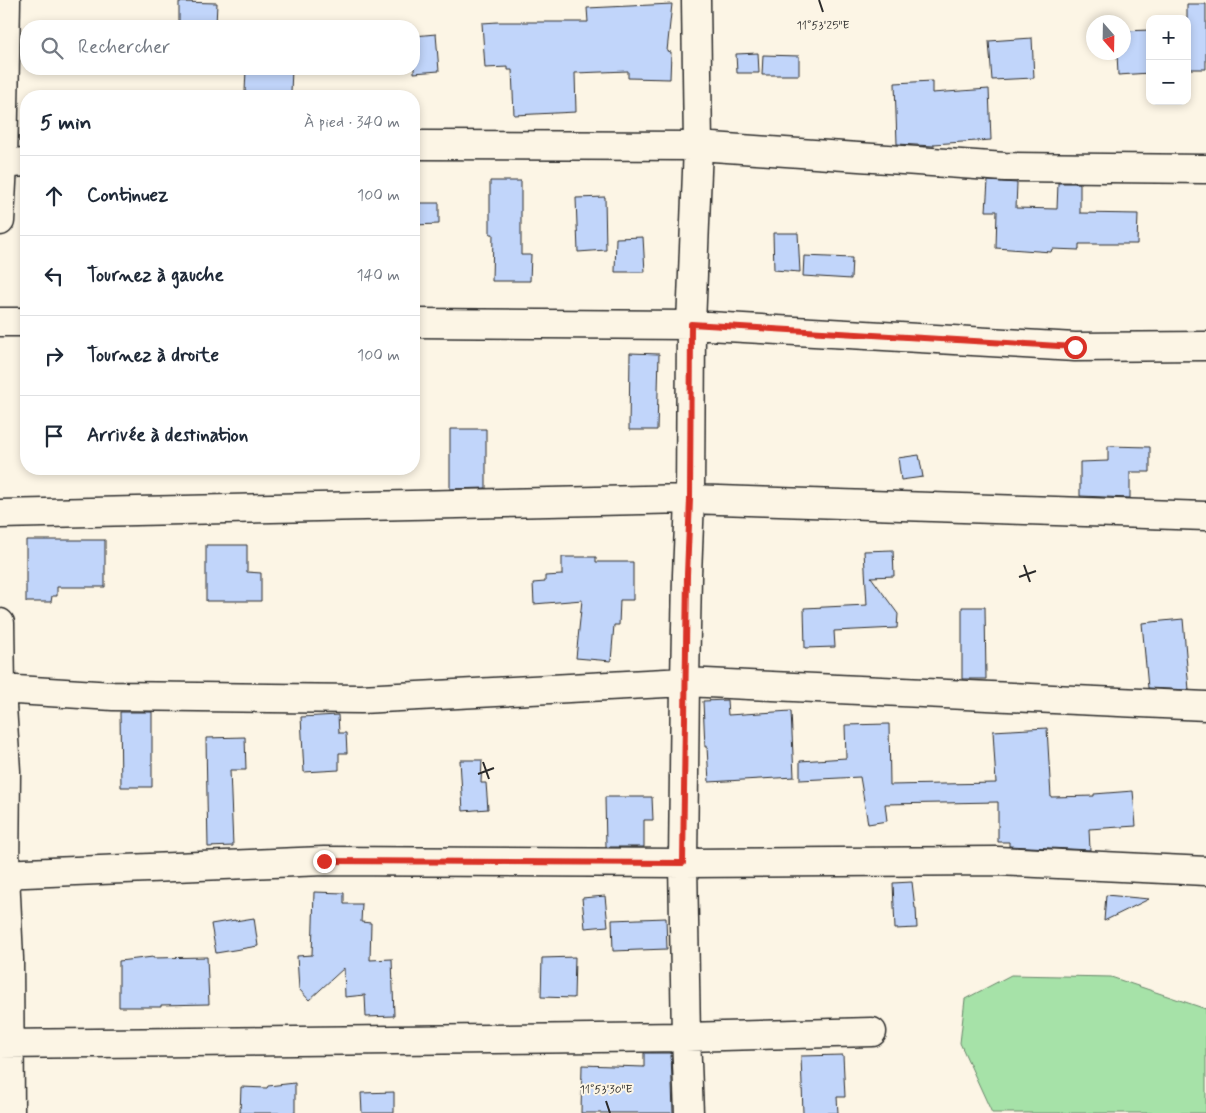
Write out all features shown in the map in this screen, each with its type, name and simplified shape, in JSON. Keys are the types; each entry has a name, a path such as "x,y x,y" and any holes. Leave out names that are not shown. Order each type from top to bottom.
{"street":[{"path":"0,221 10,163 6,0"},
{"path":"689,1113 683,863 687,575 690,499 691,324 698,146 696,0"},
{"path":"420,145 698,146 1005,167 1206,168"},
{"path":"0,322 20,322"},
{"path":"420,323 691,324 1075,347 1206,346"},
{"path":"0,514 690,499 1206,516"},
{"path":"0,623 0,689 6,771 2,874 9,959 5,1044 10,1113"},
{"path":"0,689 113,696 361,699 685,682 1206,706"},
{"path":"2,874 324,861 683,863 997,861 1206,871"},
{"path":"5,1044 686,1037 872,1032"}],"green space":[{"path":"1011,975 1111,977 1206,1009 1206,1113 992,1113 960,1043 965,999"}],"building":[{"path":"179,2 217,3 216,20 179,20"},
{"path":"672,4 667,51 671,52 670,79 628,78 628,71 575,73 576,112 514,115 512,70 508,70 508,67 485,68 482,23 588,22 587,8"},
{"path":"1187,4 1206,4 1206,69 1191,69 1191,15 1187,15"},
{"path":"1146,30 1146,73 1118,75 1117,60 1131,60 1131,31"},
{"path":"436,34 439,71 420,73 420,35"},
{"path":"1032,38 1034,78 992,80 989,41"},
{"path":"758,53 759,73 737,73 736,54"},
{"path":"763,55 799,56 799,75 762,75"},
{"path":"246,75 292,75 291,90 245,90"},
{"path":"932,81 932,93 989,89 991,140 934,144 934,146 897,144 895,83"},
{"path":"490,181 521,181 521,255 531,255 530,281 492,281 493,234 490,234"},
{"path":"988,181 1017,183 1016,208 1057,209 1058,183 1080,183 1080,213 1138,214 1137,244 1079,244 1079,250 1052,249 1051,252 996,248 997,211 986,211"},
{"path":"605,197 606,250 578,252 576,198"},
{"path":"420,203 439,203 439,224 420,225"},
{"path":"773,233 798,233 800,272 774,270"},
{"path":"643,237 645,272 615,272 616,238"},
{"path":"804,256 852,258 851,279 803,276"},
{"path":"630,353 659,354 657,430 629,430"},
{"path":"450,429 486,429 486,488 450,489"},
{"path":"1108,446 1150,447 1150,472 1130,472 1130,498 1080,496 1080,462 1108,461"},
{"path":"919,455 923,477 901,480 898,458"},
{"path":"26,540 105,540 105,587 57,587 57,596 52,596 51,602 26,602"},
{"path":"206,545 247,545 247,572 261,573 261,601 206,601"},
{"path":"893,550 894,576 871,577 898,614 897,628 834,631 835,647 805,648 804,608 867,605 864,551"},
{"path":"562,557 596,557 596,562 633,562 633,600 620,600 619,625 614,625 611,661 576,658 582,600 534,604 533,583 545,582 545,576 562,575"},
{"path":"962,607 985,607 986,679 962,679"},
{"path":"1183,619 1189,690 1148,688 1142,623"},
{"path":"727,700 728,715 791,711 794,777 709,782 703,701"},
{"path":"120,712 152,712 152,787 121,787"},
{"path":"338,715 339,733 346,733 347,753 339,753 339,770 304,772 301,717"},
{"path":"889,724 890,785 996,783 993,731 1047,728 1051,797 1094,796 1094,794 1133,791 1136,826 1089,829 1090,850 1009,846 1009,842 998,842 998,802 885,804 887,821 868,824 860,777 800,780 800,761 846,758 845,725"},
{"path":"245,737 246,770 230,770 233,846 208,847 206,738"},
{"path":"460,760 482,760 481,783 486,783 488,809 463,811"},
{"path":"605,797 652,797 653,820 644,820 644,847 606,847"},
{"path":"912,882 917,928 895,929 893,883"},
{"path":"314,892 344,893 344,904 362,904 361,922 371,923 370,960 392,959 394,1016 366,1017 365,995 345,997 344,968 309,1000 299,989 297,956 312,955"},
{"path":"1106,895 1149,899 1104,921"},
{"path":"605,896 608,926 585,928 582,898"},
{"path":"254,918 258,946 216,953 211,924"},
{"path":"666,918 667,949 613,951 612,920"},
{"path":"153,957 207,957 209,1004 119,1007 119,961"},
{"path":"575,957 574,998 541,997 542,958"},
{"path":"644,1053 671,1053 673,1113 581,1113 582,1065 644,1067"},
{"path":"843,1055 845,1097 837,1097 838,1113 803,1113 801,1056"},
{"path":"295,1083 295,1113 240,1113 241,1087 267,1088 268,1086"},
{"path":"394,1092 394,1113 362,1113 361,1093"}],"route":[{"path":"324,861 683,863 687,575 690,499 691,324 1075,347"}]}
